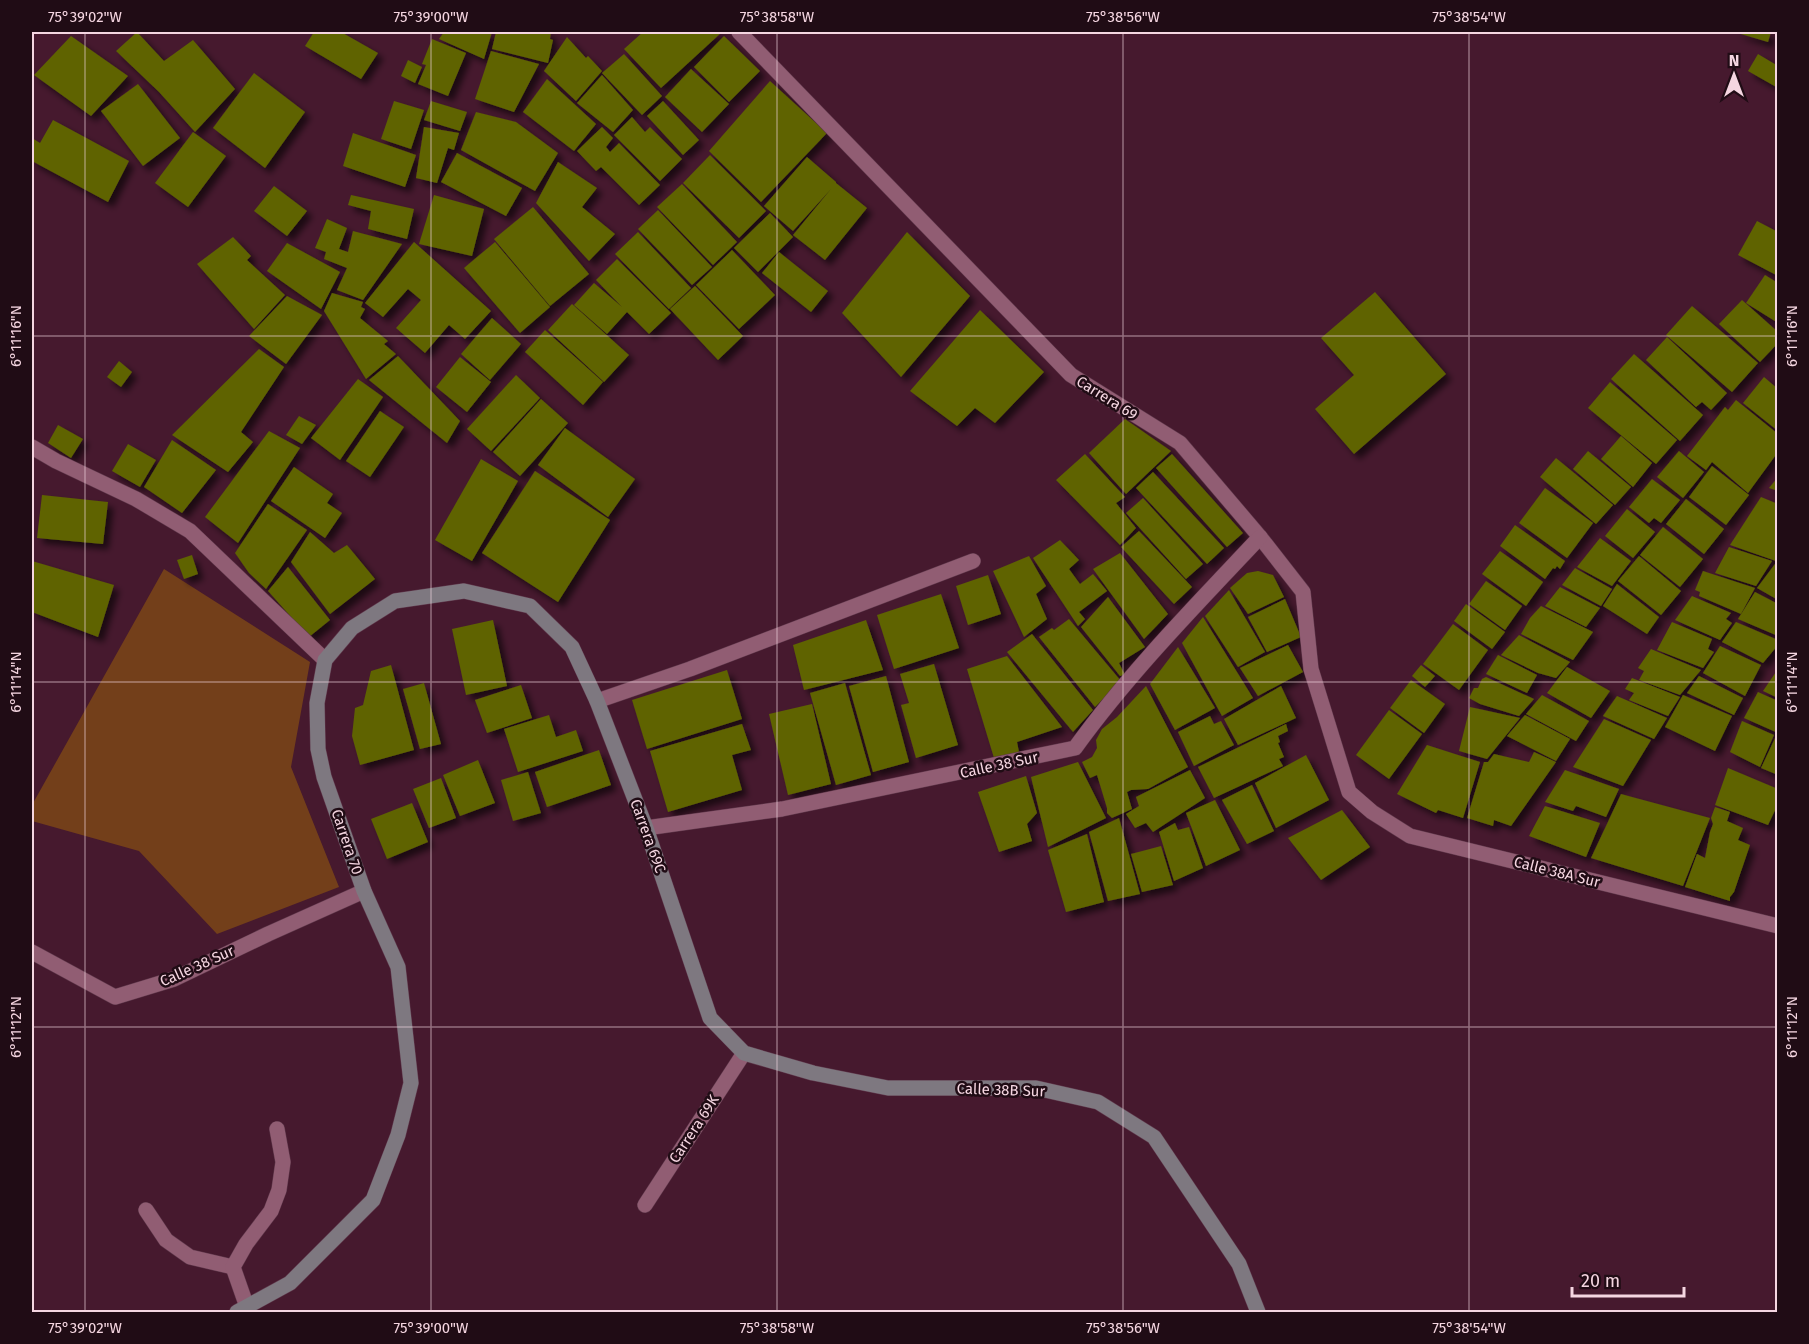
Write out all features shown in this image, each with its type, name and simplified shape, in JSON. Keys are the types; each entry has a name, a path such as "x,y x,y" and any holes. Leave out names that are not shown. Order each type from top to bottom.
{"main road":[{"name":"Carrera 69C","path":"325,660 352,628 395,601 464,591 530,606 573,647 597,701 646,828 710,1018 744,1053"},
{"name":"Carrera 70","path":"242,1310 290,1283 373,1200 398,1135 411,1083 398,967 364,891 324,777 318,749 317,703 325,660"},
{"name":"Calle 38B Sur","path":"744,1053 813,1073 888,1088 1036,1088 1098,1102 1154,1137 1239,1264 1258,1312"}],"street":[{"name":"Carrera 69","path":"739,32 1071,375 1180,443 1260,537 1303,592 1311,669 1349,792"},
{"path":"32,447 136,499 190,531 325,660"},
{"name":"Calle 38 Sur","path":"646,828 782,809 1076,748 1095,720 1141,665 1260,537"},
{"path":"597,701 690,669 973,561"},
{"name":"Calle 38A Sur","path":"1349,792 1372,812 1410,836 1778,926"},
{"name":"Calle 38 Sur","path":"32,952 115,997 174,979 364,891"},
{"name":"Carrera 69K","path":"645,1205 744,1053"},
{"path":"242,1310 233,1267 246,1244 271,1211 279,1190 283,1162 278,1129"},
{"path":"146,1210 166,1240 190,1257 233,1267"}],"shaded area":[{"path":"164,569 310,662 291,767 339,887 217,934 139,851 32,821 32,805"}],"building":[{"path":"137,32 164,61 193,40 235,89 195,132 159,92 116,51"},
{"path":"314,32 341,32 378,53 361,79 305,46"},
{"path":"444,32 492,32 484,59 439,39"},
{"path":"496,32 551,32 550,39 553,40 548,63 492,49"},
{"path":"643,32 722,32 661,88 624,49"},
{"path":"1734,32 1771,32 1768,42"},
{"path":"71,36 128,76 91,116 34,75"},
{"path":"724,36 760,71 729,102 694,67"},
{"path":"567,37 586,58 588,56 602,71 576,101 544,71"},
{"path":"432,39 466,53 448,96 418,84 426,65 422,64"},
{"path":"491,51 539,64 514,112 475,99"},
{"path":"624,54 662,96 642,115 602,73"},
{"path":"1758,54 1778,66 1778,88 1748,71"},
{"path":"408,60 422,67 415,83 401,76"},
{"path":"691,69 729,104 702,132 665,97"},
{"path":"254,73 305,112 265,168 213,128"},
{"path":"602,75 633,110 613,132 577,103"},
{"path":"547,79 596,124 574,151 523,112"},
{"path":"770,81 827,133 761,202 709,151"},
{"path":"138,84 180,138 143,166 101,111"},
{"path":"394,101 424,110 411,149 381,139"},
{"path":"431,101 467,112 460,131 424,120"},
{"path":"663,101 699,140 683,155 647,116"},
{"path":"476,112 516,122 558,153 535,191 461,150"},
{"path":"632,117 645,132 650,127 682,159 660,181 614,135"},
{"path":"53,120 129,161 108,202 32,161 32,138 40,143"},
{"path":"424,127 459,133 454,150 448,148 437,183 416,178"},
{"path":"602,127 613,138 606,147 610,152 619,143 660,185 639,205 601,167 596,171 577,151"},
{"path":"193,132 226,156 188,207 155,183"},
{"path":"353,133 416,155 405,187 343,166"},
{"path":"457,153 522,188 506,216 441,182"},
{"path":"710,155 766,211 739,238 683,183"},
{"path":"807,157 867,208 825,260 793,235 831,189 793,231 764,206"},
{"path":"558,162 597,188 582,207 615,234 589,261 536,203"},
{"path":"682,184 737,242 713,265 657,207"},
{"path":"274,186 307,211 287,236 254,211"},
{"path":"351,195 414,209 407,239 368,229 371,211 348,205"},
{"path":"434,195 484,209 472,256 419,244"},
{"path":"533,207 589,274 550,306 494,239"},
{"path":"658,210 712,267 692,285 638,229"},
{"path":"770,213 793,237 758,272 734,248"},
{"path":"327,219 347,228 339,249 348,252 353,231 402,244 363,300 337,290 347,268 324,259 326,252 315,248"},
{"path":"1757,221 1778,232 1778,276 1738,255"},
{"path":"638,232 691,288 669,309 615,254"},
{"path":"907,232 970,296 901,377 842,313"},
{"path":"233,237 251,256 247,260 285,295 254,329 197,264"},
{"path":"414,242 491,311 465,339 449,325 425,353 396,328 421,300 408,289 383,317 365,303"},
{"path":"495,242 550,307 520,333 464,268"},
{"path":"287,243 340,272 321,309 267,271"},
{"path":"732,250 775,295 739,329 696,285"},
{"path":"779,252 828,291 811,312 762,273"},
{"path":"617,259 671,313 649,334 627,312 607,334 574,305 594,283 622,307 596,280"},
{"path":"1765,275 1778,283 1778,323 1746,303"},
{"path":"695,286 743,336 718,360 670,309"},
{"path":"1375,292 1446,374 1354,454 1315,409 1354,375 1321,338"},
{"path":"332,293 363,302 361,307 365,309 360,318 388,341 384,344 396,354 366,379 324,311"},
{"path":"287,296 322,315 286,364 249,336"},
{"path":"1742,300 1778,332 1778,343 1760,362 1719,324"},
{"path":"572,304 629,355 604,382 548,330"},
{"path":"1692,306 1758,363 1732,392 1666,335"},
{"path":"980,310 1044,372 995,423 975,408 957,426 910,391"},
{"path":"492,318 521,344 490,380 461,354"},
{"path":"545,330 603,382 583,405 525,352"},
{"path":"1667,337 1727,393 1711,410 1702,402 1696,407 1646,360"},
{"path":"259,349 284,367 241,432 253,442 228,472 172,435"},
{"path":"1634,354 1703,415 1680,441 1611,379"},
{"path":"398,356 460,421 447,443 369,380"},
{"path":"460,357 491,382 467,412 436,387"},
{"path":"119,361 132,372 121,387 107,377"},
{"path":"516,375 540,398 491,451 467,429"},
{"path":"1764,377 1778,389 1778,431 1743,403"},
{"path":"358,379 383,397 340,460 311,438"},
{"path":"1610,382 1677,440 1656,464 1588,408"},
{"path":"541,399 568,423 520,476 493,452"},
{"path":"1736,400 1778,434 1778,452 1748,493 1712,462 1706,470 1687,456 1725,407 1728,410"},
{"path":"380,411 404,427 370,477 346,461"},
{"path":"299,416 316,425 302,444 286,435"},
{"path":"1125,419 1171,451 1126,494 1089,453"},
{"path":"58,425 83,439 71,458 48,443"},
{"path":"565,428 635,479 608,517 538,465"},
{"path":"269,431 300,448 238,543 205,517"},
{"path":"1621,436 1652,463 1633,487 1601,459"},
{"path":"172,440 216,470 182,513 144,487"},
{"path":"128,444 156,460 140,487 112,471"},
{"path":"1588,451 1631,487 1615,505 1573,469"},
{"path":"1679,451 1704,472 1683,498 1657,477"},
{"path":"1085,454 1125,497 1116,503 1136,528 1120,545 1056,480"},
{"path":"1172,454 1243,533 1227,547 1156,468"},
{"path":"1556,458 1613,505 1596,524 1540,477"},
{"path":"481,459 518,481 472,561 435,540"},
{"path":"1712,466 1749,495 1726,525 1689,497"},
{"path":"294,467 333,494 327,503 342,513 325,538 271,501"},
{"path":"535,471 610,520 558,602 482,553"},
{"path":"1153,472 1224,548 1207,564 1136,488"},
{"path":"1778,477 1778,491 1769,488"},
{"path":"1652,479 1680,500 1661,523 1654,518 1649,523 1629,507"},
{"path":"1545,488 1593,523 1567,558 1519,523"},
{"path":"42,495 108,502 103,544 37,538"},
{"path":"1761,497 1778,504 1778,558 1776,561 1730,545"},
{"path":"1143,498 1203,564 1186,579 1126,513"},
{"path":"1686,499 1724,529 1704,554 1666,524"},
{"path":"268,504 307,530 266,589 249,573 235,553"},
{"path":"1627,509 1655,532 1633,558 1605,536"},
{"path":"1515,525 1565,561 1560,569 1557,566 1553,568 1545,579 1500,546"},
{"path":"1663,527 1703,559 1680,587 1640,555"},
{"path":"1139,531 1192,587 1174,604 1121,547"},
{"path":"310,532 334,553 347,545 375,579 330,614 291,562"},
{"path":"1600,538 1631,561 1612,586 1577,567"},
{"path":"1060,540 1079,560 1069,569 1080,584 1093,574 1107,591 1079,612 1085,619 1078,626 1033,558"},
{"path":"1729,547 1772,561 1756,586 1715,573"},
{"path":"1500,551 1543,582 1526,606 1482,574"},
{"path":"1120,553 1168,614 1144,639 1093,569"},
{"path":"192,555 198,574 184,579 177,560"},
{"path":"1029,556 1046,586 1036,594 1047,619 1024,637 993,571"},
{"path":"1639,556 1681,591 1661,615 1618,581"},
{"path":"1778,560 1778,600 1757,588"},
{"path":"32,561 114,585 98,637 32,612"},
{"path":"288,567 330,620 309,637 268,591"},
{"path":"1575,568 1612,589 1601,606 1562,585"},
{"path":"1258,571 1273,575 1284,597 1248,614 1230,588 1247,573"},
{"path":"1703,571 1755,588 1741,614 1699,596 1700,592 1695,590"},
{"path":"988,575 1001,614 968,625 956,586"},
{"path":"1486,581 1522,606 1505,630 1469,604"},
{"path":"1617,584 1659,617 1647,634 1603,606"},
{"path":"1560,587 1600,608 1586,627 1545,606"},
{"path":"1229,590 1265,652 1238,667 1205,616"},
{"path":"1755,592 1778,604 1778,636 1738,619"},
{"path":"941,594 959,648 894,669 877,615"},
{"path":"1692,596 1731,613 1726,619 1732,623 1720,640 1675,620"},
{"path":"1108,597 1145,647 1119,663 1125,675 1120,676 1081,627"},
{"path":"1285,599 1301,637 1267,652 1248,617"},
{"path":"1466,604 1505,632 1492,649 1454,621"},
{"path":"1541,606 1593,632 1573,660 1521,634 1530,618"},
{"path":"1203,617 1253,698 1222,716 1182,643"},
{"path":"1069,619 1121,681 1095,707 1039,637"},
{"path":"493,620 507,686 466,695 452,629"},
{"path":"866,620 883,670 804,690 793,645"},
{"path":"1672,622 1712,639 1708,649 1714,652 1703,668 1657,650"},
{"path":"1736,622 1778,640 1778,645 1763,663 1722,642"},
{"path":"1453,624 1488,650 1459,690 1423,664"},
{"path":"1032,634 1093,710 1073,732 1007,652"},
{"path":"1519,635 1570,662 1556,678 1538,673 1501,655"},
{"path":"1288,645 1303,672 1258,696 1240,668"},
{"path":"1720,646 1761,665 1745,696 1703,673"},
{"path":"1178,647 1215,708 1175,730 1150,684"},
{"path":"1651,649 1701,670 1680,695 1639,680 1644,671 1638,668"},
{"path":"1498,655 1537,675 1527,693 1486,674"},
{"path":"1007,656 1062,727 1017,742 1019,752 994,758 967,669"},
{"path":"934,664 958,745 916,758 901,705 909,703 900,674"},
{"path":"391,665 414,750 360,765 352,736 355,708 363,705 371,671"},
{"path":"1421,665 1435,676 1425,687 1412,676"},
{"path":"1567,667 1610,691 1591,718 1547,693"},
{"path":"1778,669 1778,698 1763,691"},
{"path":"727,670 742,719 647,749 632,700"},
{"path":"886,676 909,762 873,772 849,686"},
{"path":"1699,676 1743,698 1734,715 1687,693"},
{"path":"1486,677 1534,699 1519,716 1480,704 1469,698 1474,688 1478,688 1482,679"},
{"path":"1632,678 1680,697 1668,716 1629,700 1634,693 1625,689"},
{"path":"1411,680 1445,704 1424,733 1390,708"},
{"path":"424,683 441,744 420,749 403,689"},
{"path":"845,683 871,775 836,785 810,693"},
{"path":"521,685 532,718 487,733 475,700"},
{"path":"1146,686 1188,767 1148,789 1127,792 1132,809 1112,818 1107,813 1097,775 1090,778 1082,762 1092,757 1097,748 1096,740 1102,729 1117,717"},
{"path":"1281,686 1296,718 1238,745 1224,719"},
{"path":"1758,692 1778,701 1778,733 1744,718"},
{"path":"1542,695 1589,721 1576,741 1526,714"},
{"path":"1683,695 1732,716 1715,751 1665,727"},
{"path":"1617,696 1667,718 1654,739 1603,716"},
{"path":"812,704 831,784 788,795 769,714"},
{"path":"1470,707 1520,718 1487,759 1459,751"},
{"path":"1389,710 1422,734 1389,779 1356,755"},
{"path":"549,715 556,737 576,730 583,751 518,772 504,729"},
{"path":"1525,715 1570,739 1556,761 1507,736"},
{"path":"1210,716 1214,724 1221,721 1234,745 1194,766 1178,732"},
{"path":"1604,719 1651,740 1623,786 1573,767"},
{"path":"1742,721 1774,735 1760,767 1730,752"},
{"path":"742,724 751,750 732,755 742,790 668,812 650,751"},
{"path":"1286,724 1288,731 1278,736 1280,742 1278,743 1284,757 1279,759 1283,766 1214,798 1198,767"},
{"path":"1778,736 1778,775 1761,768"},
{"path":"1427,745 1480,762 1463,818 1438,810 1436,813 1397,794"},
{"path":"599,750 611,785 547,807 535,772"},
{"path":"1534,752 1556,762 1511,826 1494,820 1493,826 1467,818 1484,762 1488,762 1494,754 1529,762"},
{"path":"1306,755 1329,800 1276,828 1255,783"},
{"path":"478,760 495,803 460,816 443,775"},
{"path":"1078,762 1106,818 1048,847 1031,777"},
{"path":"1728,768 1778,789 1778,804 1768,825 1715,805"},
{"path":"1190,770 1205,798 1153,832 1146,823 1135,828 1126,814 1139,806 1136,797"},
{"path":"1565,770 1619,789 1606,817 1576,806 1573,811 1545,802"},
{"path":"528,772 541,813 513,821 501,780"},
{"path":"1026,776 1037,813 1027,824 1032,841 999,852 978,792"},
{"path":"441,778 456,818 429,828 413,789"},
{"path":"1252,785 1274,831 1247,844 1222,800"},
{"path":"1621,794 1710,818 1683,886 1591,858"},
{"path":"1215,800 1240,850 1206,866 1186,813"},
{"path":"412,803 428,842 387,859 371,819"},
{"path":"1545,806 1600,823 1586,857 1529,836"},
{"path":"1715,807 1730,812 1727,821 1743,828 1738,840 1750,845 1730,901 1685,887 1697,854 1705,858 1713,824 1711,818"},
{"path":"1342,810 1370,847 1321,880 1288,838"},
{"path":"1119,818 1140,894 1108,901 1089,832"},
{"path":"1175,823 1178,830 1189,827 1203,868 1174,881 1159,832"},
{"path":"1087,834 1104,902 1066,912 1048,850"},
{"path":"1161,846 1173,885 1142,892 1131,854"}]}
